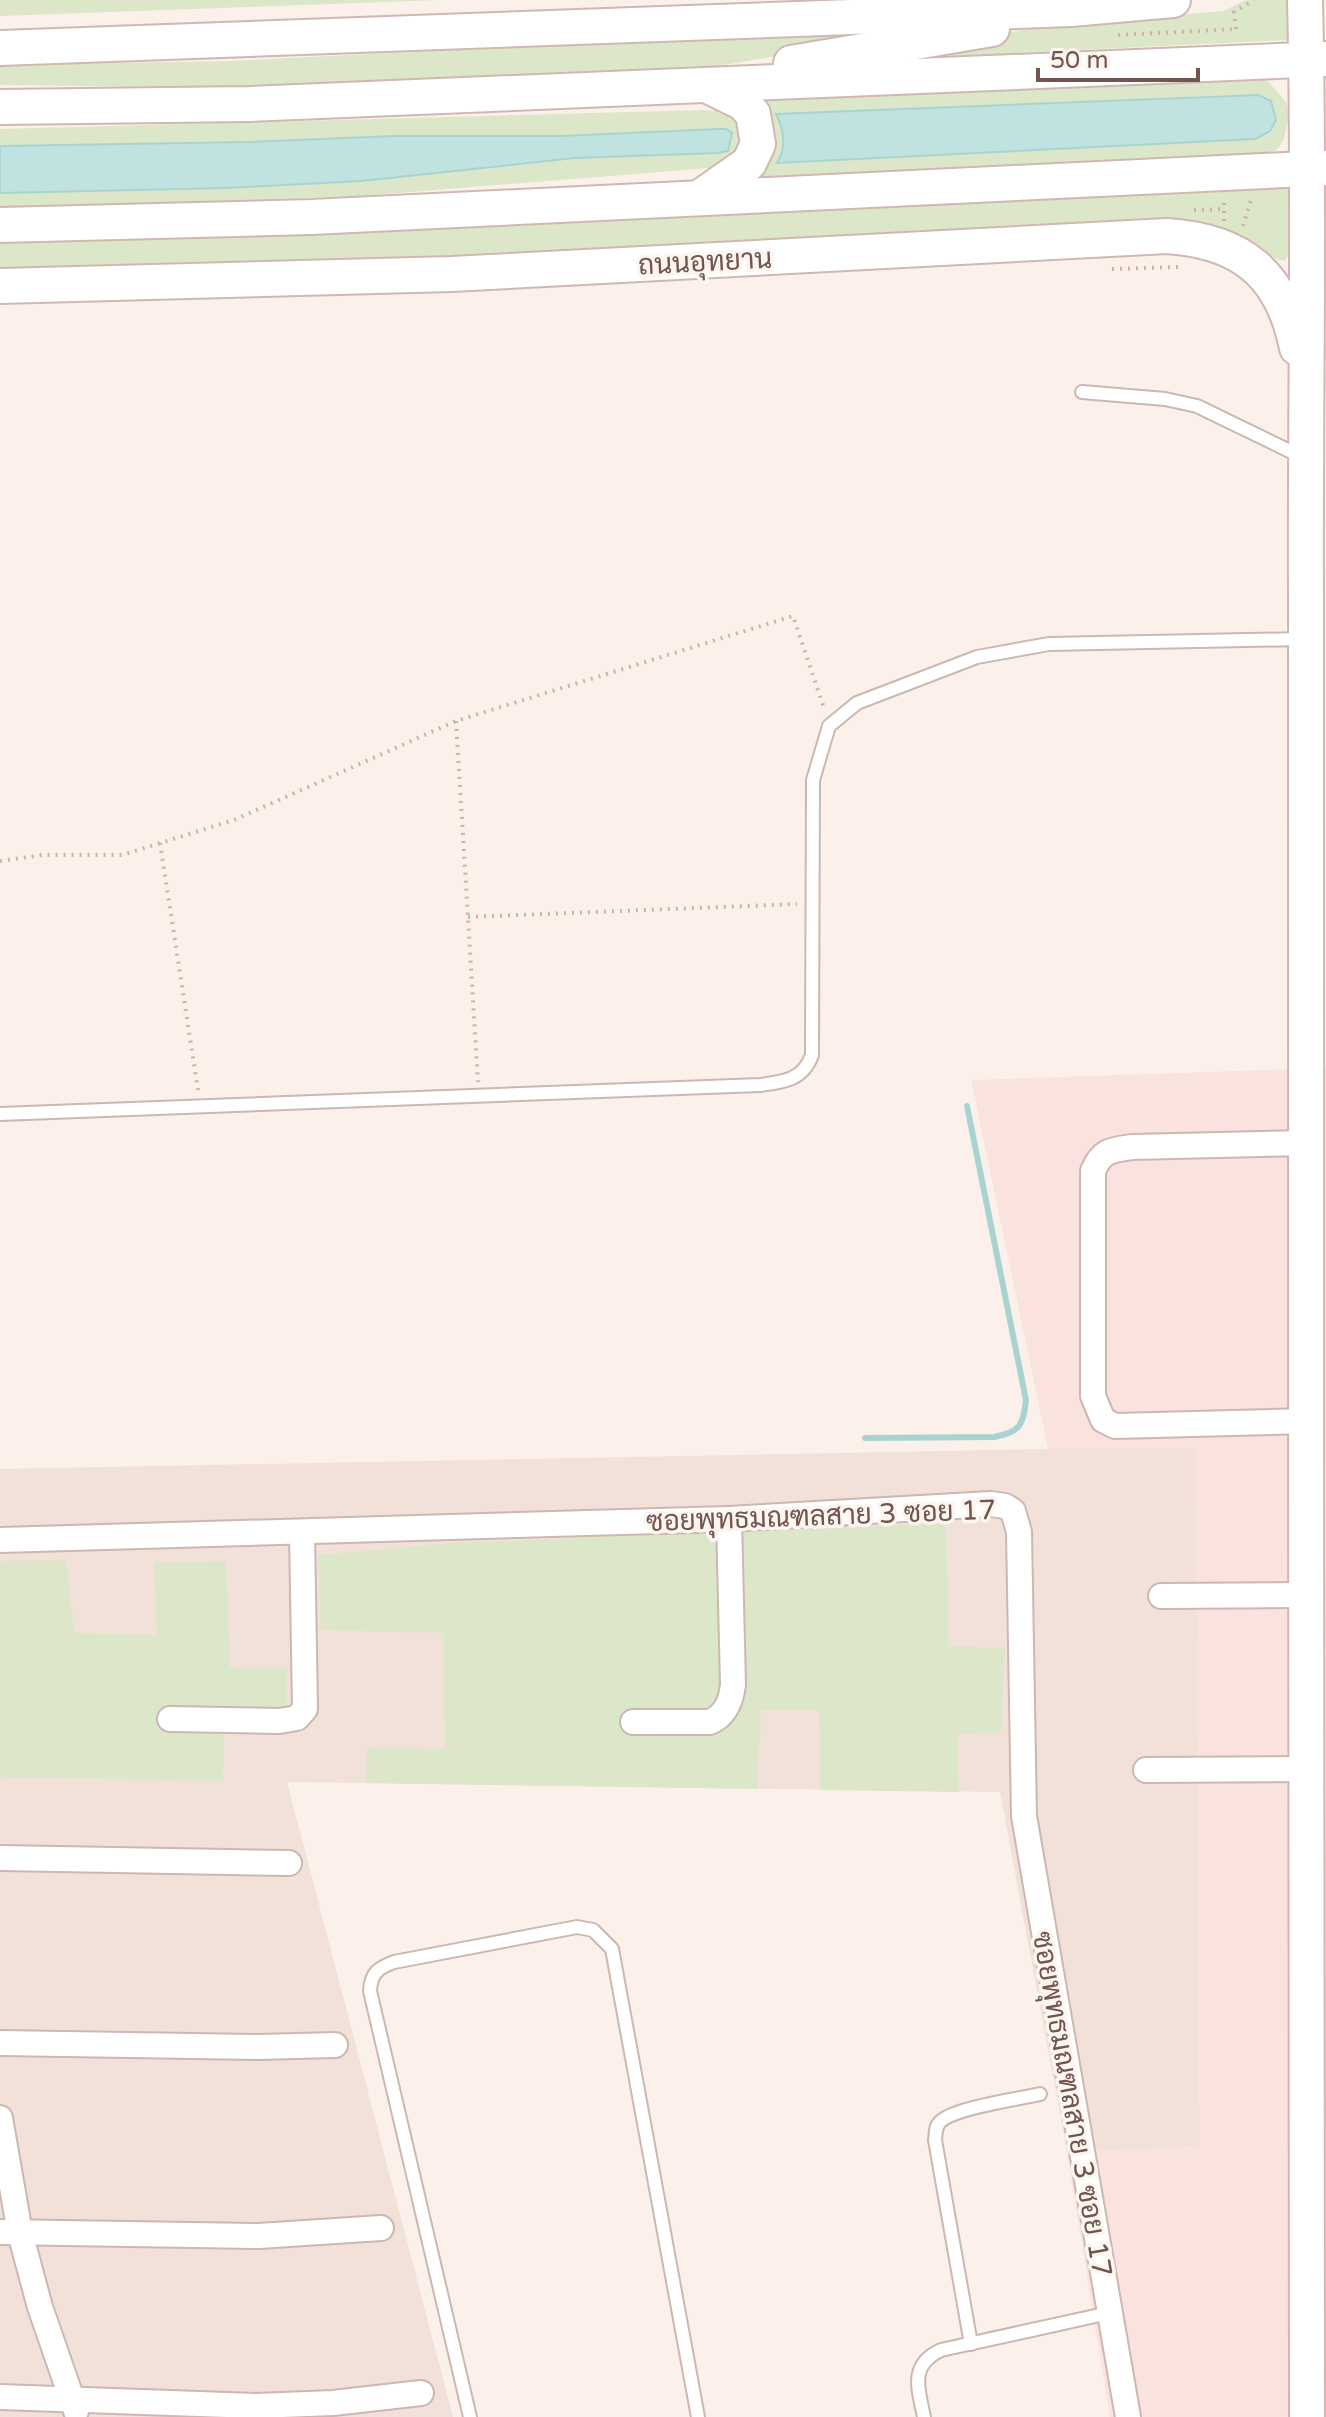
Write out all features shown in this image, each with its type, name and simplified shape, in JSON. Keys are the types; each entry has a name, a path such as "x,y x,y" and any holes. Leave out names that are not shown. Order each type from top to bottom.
{"main road":[{"path":"0,48 1071,9 1173,0"},
{"path":"1305,0 1316,59 1317,168 1305,400 1307,2417"},
{"path":"641,89 976,33 1071,9"},
{"path":"0,107 250,104 1316,59"},
{"path":"699,198 749,163 758,144 753,114 743,103 704,85"},
{"path":"0,225 311,217 1317,168"},
{"name":"ถนนอุทยาน","path":"0,286 467,273 1167,236 1199,238 1245,258 1275,287 1295,336 1305,400"}],"street":[{"path":"1306,1421 1115,1426 1103,1420 1093,1396 1093,1171 1098,1158 1112,1150 1132,1147 1308,1143"},
{"name":"ซอยพุทธมณฑลสาย 3 ซอย 17","path":"0,1540 729,1519 991,1504 1013,1511 1019,1532 1024,1816 1128,2417"},
{"path":"633,1722 710,1722 720,1718 727,1707 733,1685 729,1519"},
{"path":"170,1719 279,1721 297,1718 305,1709 302,1532"},
{"path":"1161,1596 1304,1595"},
{"path":"1146,1770 1304,1769"},
{"path":"0,1858 289,1863"},
{"path":"0,2043 258,2047 335,2045"},
{"path":"0,2118 10,2233 40,2307 74,2409"},
{"path":"10,2233 259,2236 381,2228"},
{"path":"0,2397 74,2409 333,2403 421,2393"}],"lane":[{"path":"1082,392 1165,399 1197,406 1305,459"},
{"path":"0,1114 760,1085 793,1079 802,1072 812,1055 813,780 829,726 857,703 977,657 1049,644 1306,639"},
{"path":"470,2417 370,1991 370,1978 378,1968 394,1962 577,1927 593,1930 612,1949 697,2416 681,2417"},
{"path":"971,2344 935,2140 936,2126 956,2112 1040,2094"},
{"path":"924,2417 918,2375 922,2363 941,2350 1109,2313"}],"path":[{"path":"1237,40 1234,12 1254,0"},
{"path":"1114,35 1236,29"},
{"path":"1224,194 1224,225"},
{"path":"1239,194 1264,196 1251,200 1241,234"},
{"path":"0,861 42,855 122,855 234,820 456,721 793,616 829,726"},
{"path":"456,721 479,1097"},
{"path":"160,843 200,1107"},
{"path":"468,917 812,903"}],"shaded area":[{"path":"1326,1068 1326,2417 1110,2417 1067,2152 1200,2147 1196,1449 1048,1449 971,1080"},
{"path":"1048,1449 1196,1449 1200,2147 1067,2152 1000,1792 287,1782 453,2417 0,2417 0,1469"}],"green space":[{"path":"0,0 441,0 0,16"},
{"path":"1246,0 1296,0 1296,36 1285,40 954,56 946,53 945,42 1055,25 1223,11"},
{"path":"870,29 869,40 713,67 244,88 0,85 0,65 229,61"},
{"path":"1267,80 1286,102 1289,114 1284,139 1277,150 1264,155 744,181 746,99 1100,81","holes":["1258,95 1271,101 1270,131 1255,139 777,162 783,138 777,115"]},
{"path":"727,111 745,125 749,145 721,167 362,196 0,208 0,193 226,188 362,181 574,158 631,155 719,129 561,136 394,136 0,146 0,129"},
{"path":"1290,186 1294,243 1285,261 1215,227 382,262 0,273 0,243 382,232"},
{"path":"946,1523 949,1646 1005,1648 1001,1732 957,1734 959,1792 820,1790 819,1710 761,1710 757,1789 366,1783 367,1748 445,1749 444,1633 321,1630 318,1555 451,1543"},
{"path":"66,1560 74,1633 157,1635 154,1563 226,1561 230,1668 287,1667 287,1726 224,1728 223,1781 0,1777 0,1561"}],"water":[{"path":"1258,95 1271,101 1276,120 1270,131 1255,139 777,163 783,138 776,114"},
{"path":"726,129 732,133 728,151 718,153 574,158 362,181 226,188 0,193 0,146 394,136 561,136"}],"waterway":[{"path":"865,1438 994,1437 1015,1430 1023,1416 1026,1400 967,1106"}]}
